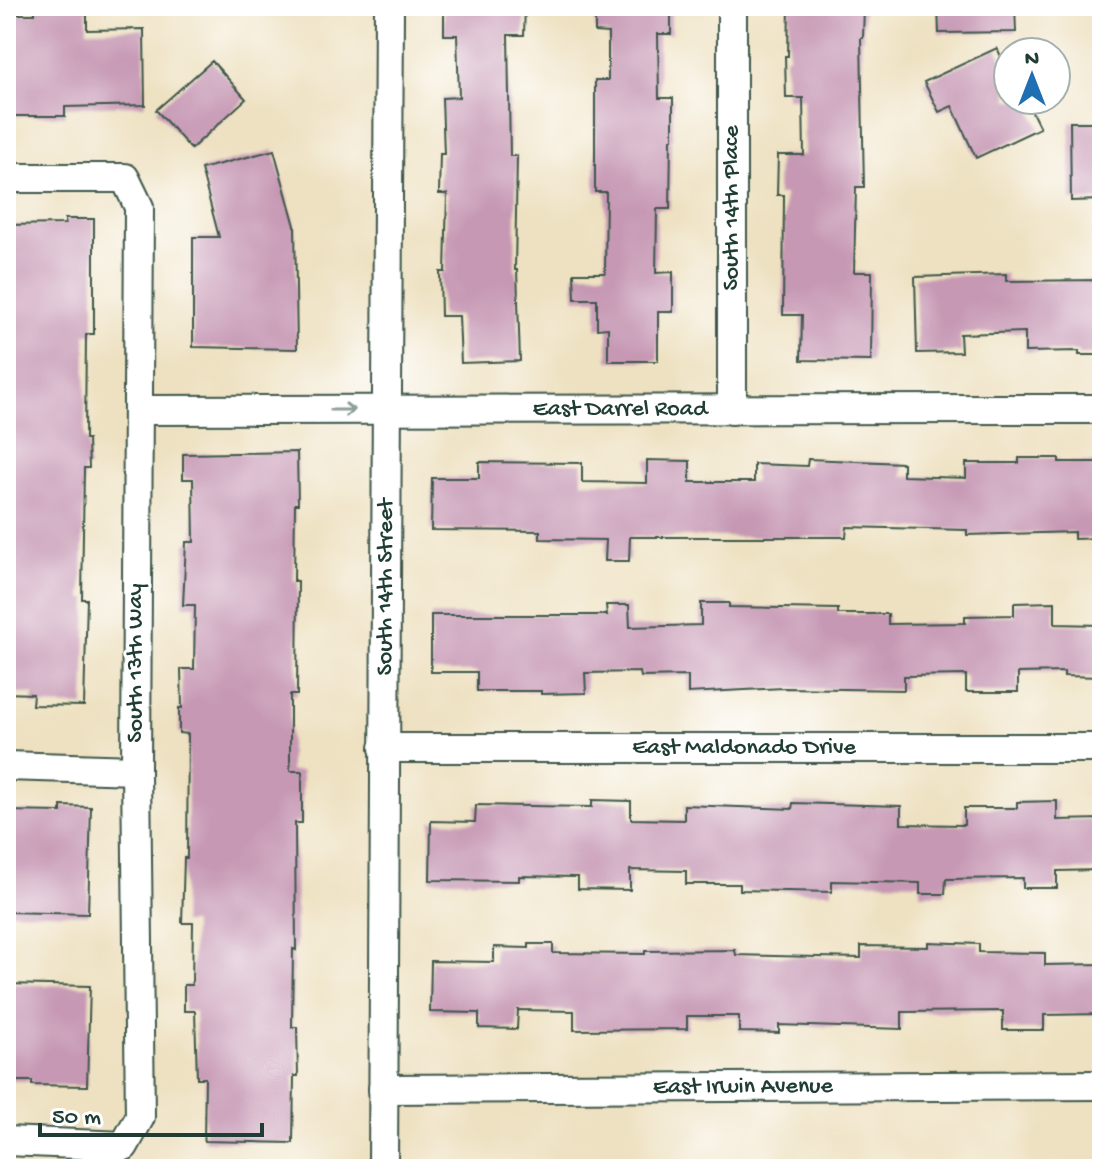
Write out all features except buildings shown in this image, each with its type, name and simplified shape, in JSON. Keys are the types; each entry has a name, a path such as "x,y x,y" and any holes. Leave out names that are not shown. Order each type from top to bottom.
{"street":[{"name":"South 14th Street","path":"383,1169 389,6"},
{"name":"South 14th Place","path":"732,6 732,410"},
{"name":"South 13th Way","path":"6,178 125,178 139,207 136,770 140,1117 124,1146 6,1141"},
{"name":"East Darrel Road","path":"138,410 1102,409"},
{"name":"East Maldonado Drive","path":"384,748 1102,748"},
{"path":"6,766 136,770"},
{"name":"East Irwin Avenue","path":"383,1089 1102,1085"}]}
